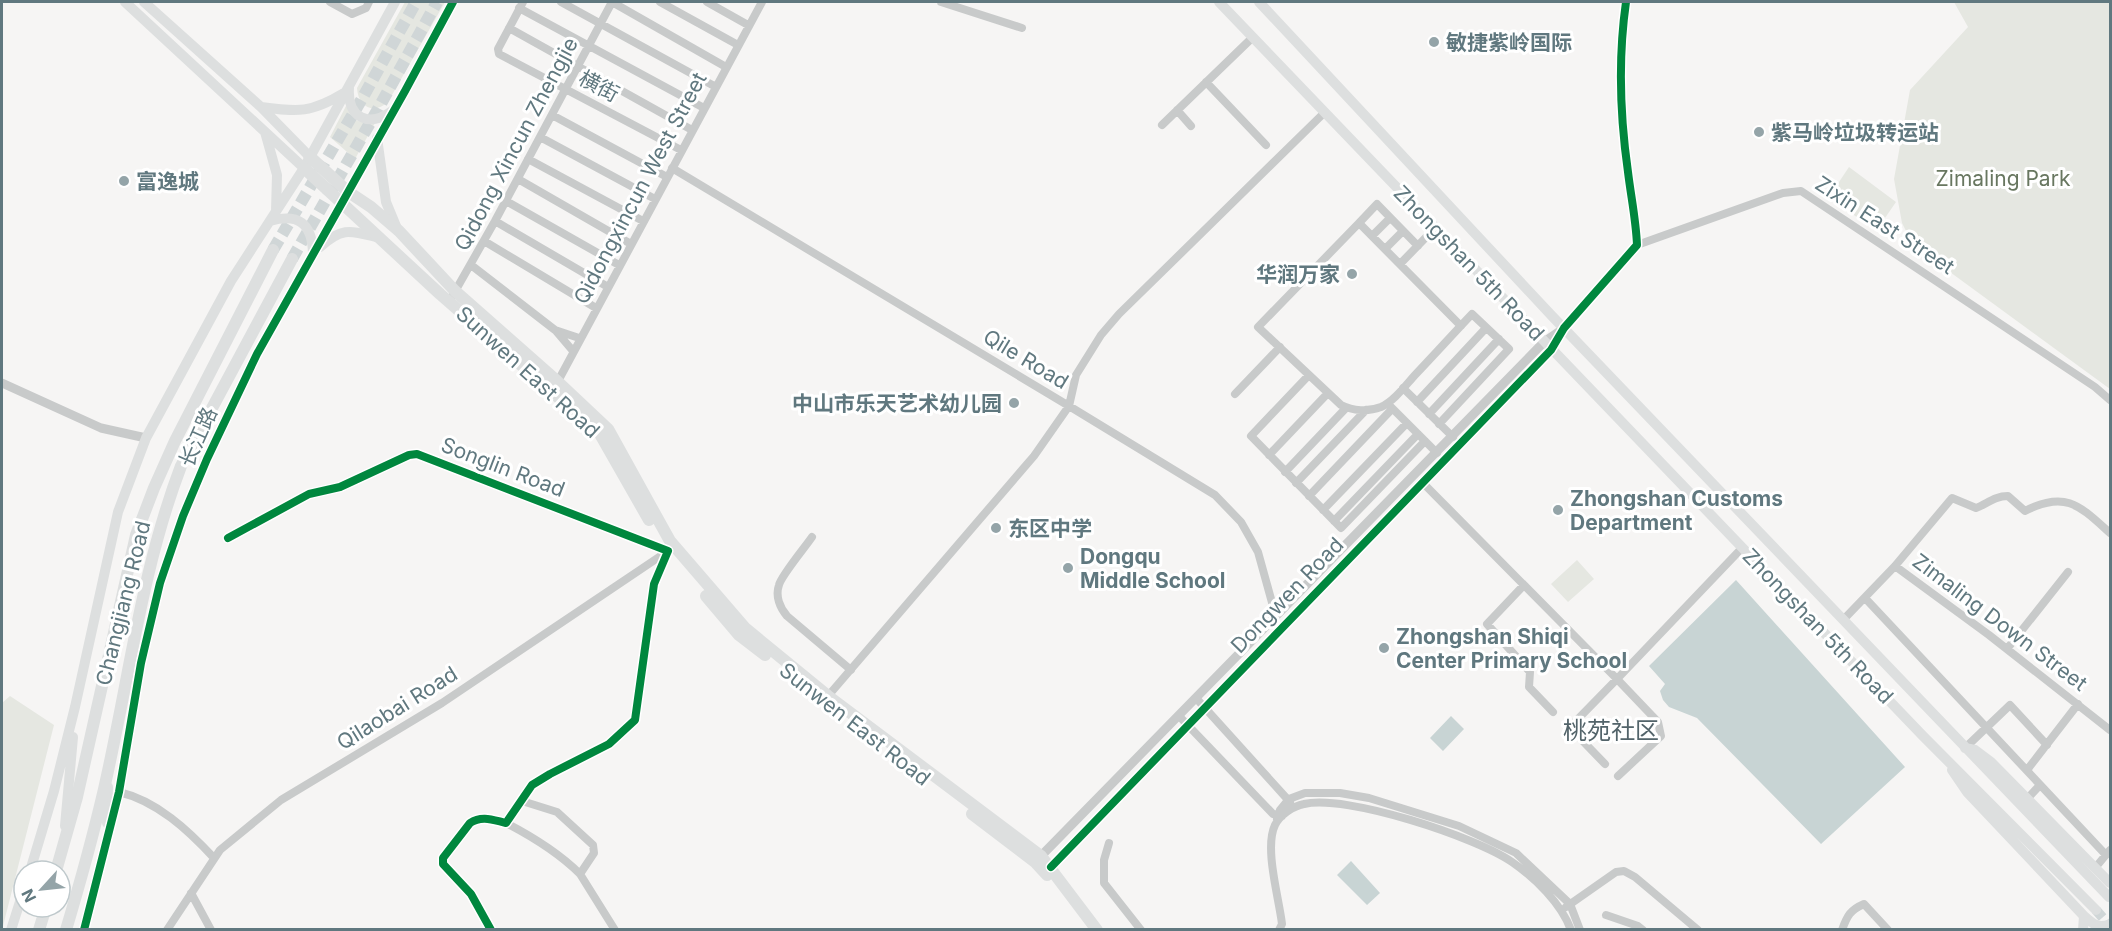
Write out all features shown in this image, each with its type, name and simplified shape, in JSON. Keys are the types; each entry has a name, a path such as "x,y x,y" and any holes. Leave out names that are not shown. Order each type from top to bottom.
{"main road":[{"name":"Sunwen East Road","path":"125,2 380,238 555,387 608,429 672,549 739,635 1035,862 1089,930"},
{"name":"Sunwen East Road","path":"146,2 261,107 347,191 371,207 399,231 452,297"},
{"name":"长江路","path":"34,859 54,791 75,707 118,512 146,438 231,281 304,168 395,2"},
{"name":"长江路","path":"84,930 119,792 141,663 160,583 183,516 207,459 257,354 453,2"},
{"name":"Zhongshan 5th Road","path":"1219,2 1742,548 2096,910"},
{"name":"Zhongshan 5th Road","path":"1259,2 1564,328 2109,897"},
{"path":"350,82 348,100 357,116 366,120 382,118 394,109"},
{"path":"261,107 310,110 344,93"},
{"path":"265,131 277,175 273,217 285,217 306,226 313,236 313,254"},
{"path":"377,138 386,202 399,231"},
{"path":"313,254 330,239 345,231 380,238"},
{"name":"Changjiang Road","path":"59,859 77,797 136,535 175,441 273,250"},
{"name":"Changjiang Road","path":"66,930 108,767 139,606 168,500 181,466 292,259"},
{"name":"Sunwen East Road","path":"672,549 745,628 828,696 1041,856 1097,930"},
{"path":"64,843 75,707"},
{"name":"Zhongshan 5th Road","path":"1965,748 1982,754 2110,883"},
{"path":"1949,762 1959,783 2084,916 2096,926 2104,927 2110,924"},
{"path":"106,844 108,767"},
{"path":"2083,930 2084,916"}],"street":[{"path":"330,2 352,14 366,8 369,2"},
{"path":"561,2 716,87"},
{"path":"612,2 726,67"},
{"name":"Qidong Xincun Zhengjie","path":"452,297 612,2"},
{"path":"660,2 738,45"},
{"path":"707,2 748,25"},
{"name":"Qidongxincun West Street","path":"555,387 579,338 716,87 759,2"},
{"path":"941,2 1022,28"},
{"path":"1548,346 1637,245 1636,219 1622,115 1620,52 1626,2"},
{"path":"692,130 509,28 521,5 589,46 704,108"},
{"name":"横街","path":"509,28 498,49 499,54 681,150"},
{"path":"1162,125 1253,37"},
{"path":"1206,82 1266,145"},
{"path":"1177,110 1191,126"},
{"path":"1276,617 1258,552 1241,522 1215,495 1069,406 1076,375 1101,335 1113,321 1325,112"},
{"path":"552,115 667,177"},
{"path":"540,137 655,199"},
{"path":"528,159 643,221"},
{"name":"Qile Road","path":"672,168 1069,406 1034,456 828,696"},
{"path":"518,179 631,244"},
{"name":"Zixin East Street","path":"1637,245 1772,197 1795,190 1801,191 2063,366 2110,400"},
{"path":"506,201 620,265"},
{"path":"1390,406 1366,411 1341,405 1258,327 1377,204 1418,246"},
{"path":"1372,236 1390,218"},
{"path":"495,221 608,287"},
{"path":"1359,223 1461,326"},
{"path":"1400,264 1435,228"},
{"path":"1385,249 1403,231"},
{"path":"484,241 596,308"},
{"path":"471,265 555,330 573,351"},
{"path":"1309,496 1390,406 1403,388 1472,314 1509,349 1439,424"},
{"path":"1418,402 1486,328"},
{"path":"555,330 579,338"},
{"path":"1429,414 1499,339"},
{"name":"Dongwen Road","path":"1041,856 1437,453 1548,346"},
{"name":"Dongwen Road","path":"1051,867 1422,482 1548,346"},
{"path":"1235,394 1280,347"},
{"path":"1309,375 1251,436 1341,528 1425,441"},
{"path":"2,382 100,428 146,438"},
{"path":"1403,388 1453,437"},
{"path":"1269,455 1328,393"},
{"path":"1390,406 1437,453"},
{"path":"1285,472 1347,408"},
{"path":"1296,483 1366,411"},
{"path":"1323,510 1407,423"},
{"path":"1334,521 1418,434"},
{"name":"Songlin Road","path":"228,538 309,494 340,487 409,455 417,454 672,549"},
{"path":"1422,482 1658,722 1661,736 1618,776"},
{"path":"1844,620 1895,566 1952,498 1976,508 1993,498 2008,496 2025,511 2049,500 2061,501 2084,509 2110,533"},
{"path":"812,537 779,583 778,597 787,616 851,670"},
{"path":"1605,764 1576,734 1575,723 1742,548"},
{"path":"506,823 532,785 609,744 635,720 654,584 672,549"},
{"name":"Qilaobai Road","path":"167,930 220,850 281,800 442,703 672,549"},
{"name":"Zimaling Down Street","path":"1895,566 2007,649 2110,730"},
{"path":"2007,649 2068,572"},
{"path":"1524,585 1487,624 1530,672 1529,687 1553,712"},
{"path":"1865,598 2040,785 2108,853 2095,868"},
{"path":"1196,698 1288,799 1289,811 1274,826"},
{"path":"2027,770 2078,704"},
{"path":"1965,748 2010,705 2047,745"},
{"path":"1179,716 1273,814 1278,816 1306,803 1341,803 1383,812 1462,837 1515,864 1561,910 1570,930"},
{"path":"2028,798 2040,785"},
{"path":"119,792 137,796 172,819 195,837 214,858"},
{"path":"1279,930 1282,924 1271,852 1274,826 1278,816 1288,799 1305,793 1341,793 1369,798 1459,826 1516,853 1570,904 1580,930"},
{"path":"522,801 557,812 593,845 594,853 580,874"},
{"path":"491,930 471,894 443,864 442,858 470,823 476,819 488,818 506,823 542,842 580,874 615,930"},
{"path":"1109,843 1104,860 1104,883 1141,930"},
{"path":"1561,910 1616,872 1624,871 1635,877 1698,930"},
{"path":"191,893 211,930"},
{"path":"1842,930 1847,915 1864,904 1888,930"},
{"path":"1606,915 1638,926 1643,930"}],"green space":[{"path":"405,2 445,2 388,102 377,108 368,107 360,100 357,88"},
{"name":"Zimaling Park","path":"1954,2 2110,2 2110,389 1913,245 1902,223 1894,179 1910,90 1968,27"},
{"path":"347,104 357,121 375,123 355,159 330,137"},
{"path":"1849,167 1896,202 1876,231 1829,197"},
{"path":"1577,560 1594,579 1568,602 1551,584"},
{"path":"10,696 54,725 20,859 12,859 12,891 2,930 2,703"}],"shaded area":[{"path":"1736,580 1905,767 1821,844 1697,718 1669,707 1660,691 1665,684 1649,666"},
{"path":"1451,716 1464,729 1443,751 1430,738"},
{"path":"1351,861 1380,893 1367,905 1337,875"}],"tunnel":[{"path":"273,250 416,2"},
{"path":"292,259 437,2"},
{"path":"2096,910 2110,926"}],"cycle path":[{"path":"84,930 119,792 141,663 160,583 183,516 207,459 257,354 453,2"},
{"path":"1051,867 1551,350 1564,328 1637,245 1622,108 1621,66 1626,2"},
{"path":"228,538 309,494 340,487 409,455 417,454 668,551 654,584 635,720 609,744 532,785 506,823 483,819 470,823 443,858 443,864 471,894 491,930"}],"place":[{"name":"敏捷紫岭国际","path":"1434,42"},
{"name":"紫马岭垃圾转运站","path":"1759,132"},
{"name":"富逸城","path":"124,181"},
{"name":"华润万家","path":"1352,274"},
{"name":"中山市乐天艺术幼儿园","path":"1014,403"},
{"name":"Zhongshan Customs Department","path":"1558,510"},
{"name":"东区中学","path":"996,528"},
{"name":"Dongqu Middle School","path":"1068,568"},
{"name":"Zhongshan Shiqi Center Primary School","path":"1384,648"}],"district":[{"name":"桃苑社区","path":"1611,730"}]}
